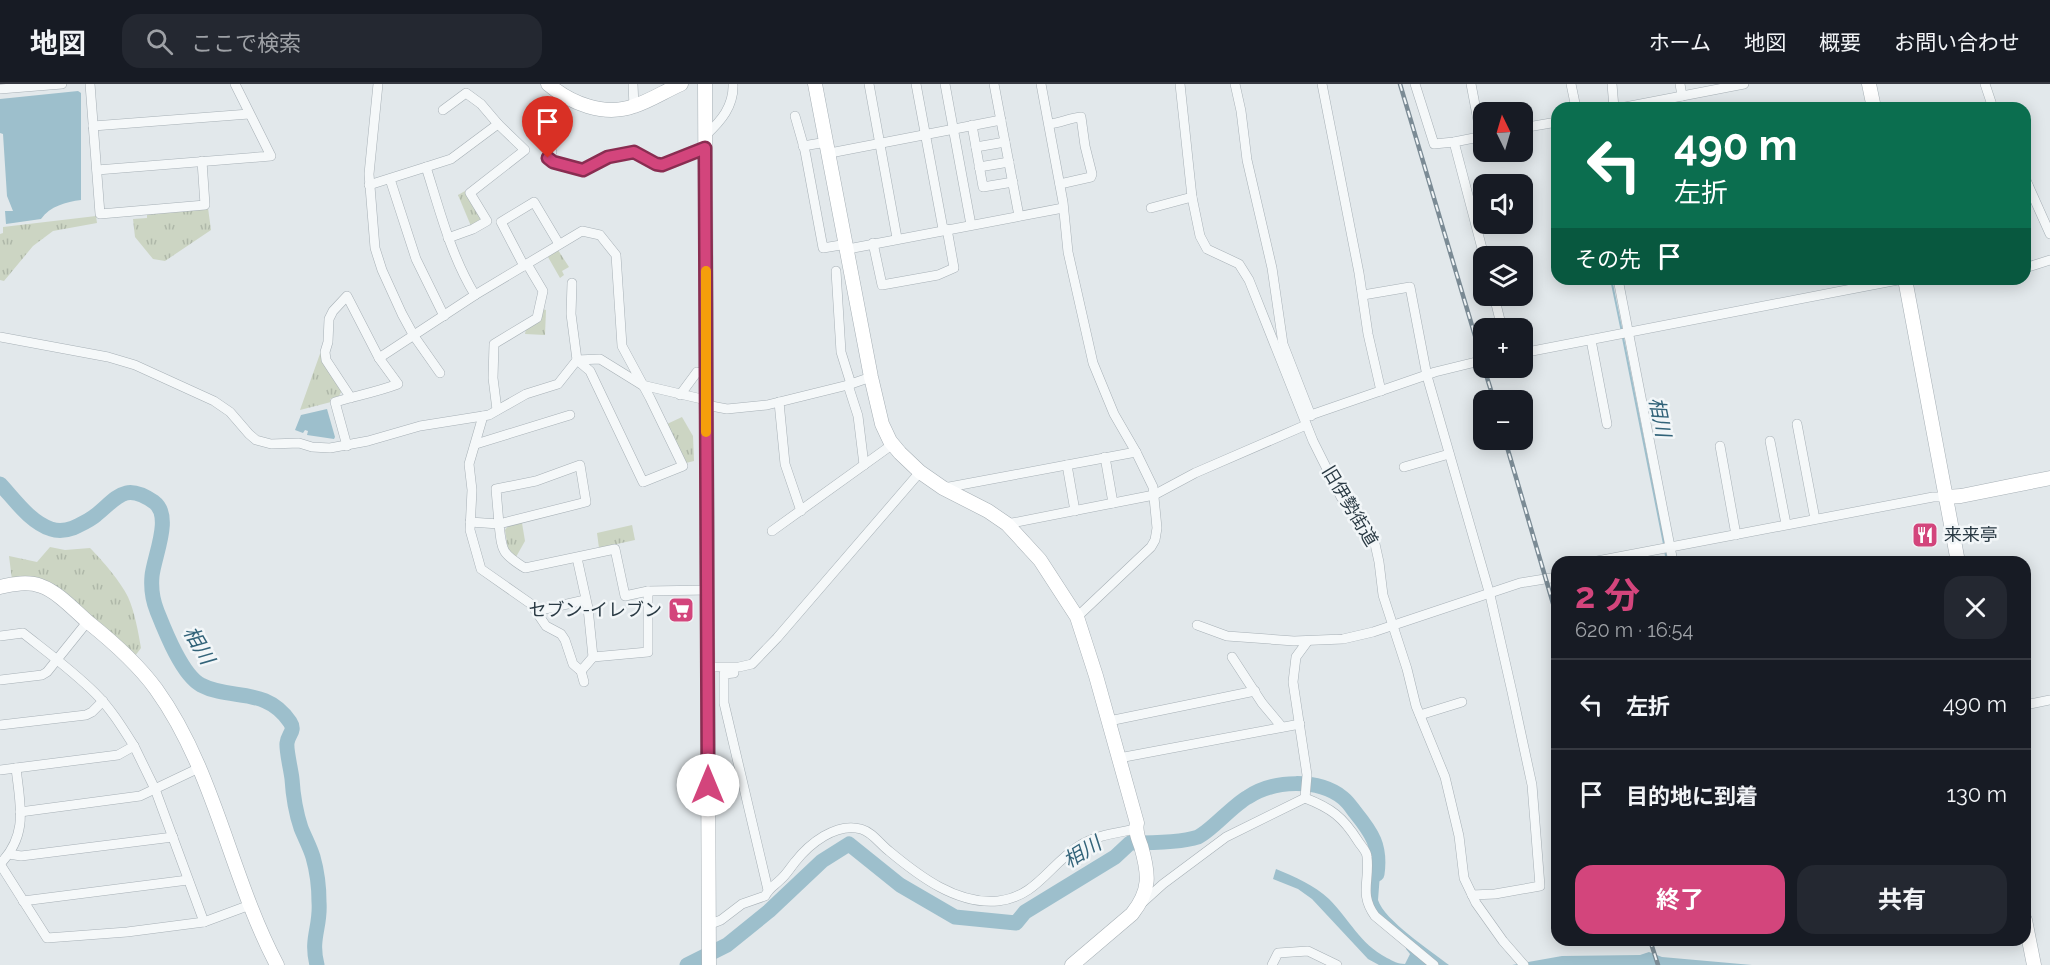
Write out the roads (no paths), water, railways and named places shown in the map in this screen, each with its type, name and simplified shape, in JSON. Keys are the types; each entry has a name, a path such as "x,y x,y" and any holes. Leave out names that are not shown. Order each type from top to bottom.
{"street":[{"path":"0,89 62,84"},
{"path":"90,84 100,214 205,205 202,162"},
{"path":"97,170 271,156 235,84"},
{"path":"378,84 369,159 375,248 392,293 414,336 440,373"},
{"path":"548,84 569,100 595,108 626,109 681,84"},
{"path":"633,84 634,106"},
{"path":"705,84 708,965"},
{"path":"552,152 548,158 553,162 583,170 608,157 634,152 662,165 706,142 726,112 732,98 733,84"},
{"path":"815,84 882,424 893,444 920,472 943,488 988,511 1007,524 1040,561 1077,617 1109,721 1137,823 1136,831 1148,880 1146,889 1132,914 1072,965"},
{"path":"869,84 897,238"},
{"path":"873,243 882,285 938,275 954,268 916,84"},
{"path":"945,84 971,225"},
{"path":"994,84 1019,216"},
{"path":"1041,84 1060,184 1068,252 1093,363 1114,414 1149,476 1158,528 1151,547 1077,617"},
{"path":"1180,84 1192,197 1200,236 1207,249 1239,264 1249,280 1307,419"},
{"path":"1235,84 1247,160 1272,268 1283,344 1307,419"},
{"path":"1322,84 1381,392"},
{"path":"1415,84 1434,144 1473,138"},
{"path":"1471,84 1475,102"},
{"path":"1571,84 1575,102"},
{"path":"1612,84 1614,102"},
{"path":"1680,84 1682,96"},
{"path":"1651,102 1744,84"},
{"path":"1869,84 1873,102"},
{"path":"1985,84 1991,102"},
{"path":"442,110 466,93 481,104 525,150 470,193 487,221 448,238"},
{"path":"93,126 249,114"},
{"path":"795,116 823,250 1063,208"},
{"path":"1049,124 1063,123 1067,118 1082,117 1085,146 1092,174 1091,177 1060,184"},
{"path":"803,146 829,147 879,143 1001,120"},
{"path":"1533,126 1551,123"},
{"path":"369,185 451,159 498,124"},
{"path":"972,125 983,187 1012,182"},
{"path":"976,147 1005,142"},
{"path":"1454,142 1481,246"},
{"path":"980,167 1009,162"},
{"path":"426,167 448,238 462,274 475,295"},
{"path":"390,179 416,259 444,316"},
{"path":"2031,191 2050,234"},
{"path":"1151,208 1192,197"},
{"path":"497,410 492,378 494,344 537,318 543,291 525,265 501,222 534,202 560,244"},
{"path":"379,358 475,295 582,231 600,235 616,255 622,346 682,466 643,482 590,371 577,360 571,314 572,283"},
{"path":"2031,266 2050,260"},
{"path":"836,271 842,352 858,416 864,465"},
{"path":"1619,285 1624,332 1666,549 1670,556"},
{"path":"1533,351 1872,285"},
{"path":"1905,285 1957,556"},
{"path":"1363,295 1410,287 1426,376 1490,595 1532,785 1540,886 1495,894 1472,895"},
{"path":"347,446 334,402 351,398 398,384 379,358 347,296 329,319 325,352 326,360 351,398"},
{"path":"0,336 108,357 135,365 214,401 230,412 249,434 263,442 299,443 312,447 330,448 347,446 420,426 483,416 526,394 558,384 577,360 600,358 642,385 735,409 779,402 850,385 871,376"},
{"path":"1591,339 1607,424"},
{"path":"1007,524 1154,495 1307,419 1435,372 1473,363"},
{"path":"680,394 697,372"},
{"path":"779,402 785,464 801,511"},
{"path":"476,444 570,415"},
{"path":"483,416 469,464 472,490 471,536 483,572 531,604 546,626 561,634 573,664 581,671 584,682"},
{"name":"旧伊勢街道","path":"1307,419 1341,497 1371,534 1375,544 1383,595 1420,715 1445,777 1459,836 1464,878 1472,895 1503,941 1524,965"},
{"path":"1797,424 1815,519"},
{"path":"1770,441 1786,524"},
{"path":"772,531 893,444"},
{"path":"1720,446 1736,535"},
{"path":"943,488 1136,452"},
{"path":"1404,467 1449,454"},
{"path":"1105,458 1113,503"},
{"path":"470,522 499,524 586,502 580,465 536,481 496,489 499,524 501,543 506,556 525,568 615,549 625,596 648,591 708,590"},
{"path":"1067,465 1075,511"},
{"path":"708,668 739,667 752,664 920,472"},
{"path":"1626,556 1786,524 1934,497 1961,496 2050,478"},
{"path":"577,558 593,657"},
{"path":"1197,625 1227,636 1307,642 1343,639 1490,595 1520,583 1551,578"},
{"path":"0,586 21,584 41,586 88,621 127,655 155,687 179,727 199,768 250,904 276,965"},
{"path":"581,671 593,657 648,652 648,591"},
{"path":"545,609 585,600"},
{"path":"0,680 42,675 88,621"},
{"path":"0,636 22,633 57,660 103,701 119,722 134,746 155,789 204,922"},
{"path":"1305,798 1307,775 1293,682 1300,649 1307,642"},
{"path":"1232,657 1282,726"},
{"path":"752,664 753,670 746,673 724,674 724,703 768,890"},
{"path":"1109,721 1255,691"},
{"path":"2031,704 2050,700"},
{"path":"0,725 86,715 103,701"},
{"path":"1420,715 1462,702"},
{"path":"1119,758 1300,724"},
{"path":"0,770 118,755 134,746"},
{"path":"16,768 20,812 19,832 9,854 0,864 47,938 127,932 204,922 250,904"},
{"path":"20,812 140,796 199,768"},
{"path":"1138,905 1226,837 1305,798 1327,807 1345,821 1367,856 1367,906 1375,916 1434,965"},
{"path":"708,932 742,904 765,896 768,890 781,880 812,845 841,828 852,827 864,830 891,853 939,886 960,897 987,901 1025,894 1069,853 1085,842 1099,837 1136,831"},
{"path":"9,854 21,856 172,837"},
{"path":"23,901 188,880"},
{"path":"2030,946 2033,963"},
{"path":"1272,965 1278,953 1305,951 1337,965"}],"water":[{"path":"78,91 81,93 81,200 59,205 41,219 6,224 5,211 13,211 7,196 3,134 0,133 0,99"},
{"path":"327,409 334,439 307,435 308,431 305,430 303,433 295,430 301,415"},
{"path":"1366,821 1381,861 1378,900 1382,908 1409,935 1449,965 1379,965 1368,959 1312,899 1298,889 1273,879 1276,869 1317,890 1329,899 1355,931 1377,952 1398,963 1405,964 1410,954 1406,949 1405,937 1374,909 1371,900 1370,881 1374,853"},
{"path":"1649,952 1662,957 1752,965 1512,965 1562,956 1640,955"}],"waterway":[{"name":"相川","path":"1612,285 1622,332"},
{"name":"相川","path":"1623,338 1664,544"},
{"name":"相川","path":"0,484 36,521 57,531 67,530 85,522 122,494 136,493 144,496 159,508 162,526 152,576 153,594 169,641 187,672 194,680 212,690 248,696 270,703 281,711 292,725 287,746 295,804 301,828 313,857 318,885 319,919 315,940 317,965"},
{"name":"相川","path":"1665,550 1666,556"},
{"name":"相川","path":"687,965 727,945 769,911 822,861 849,844 900,885 955,917 1016,923 1025,912 1115,857 1130,843 1174,842 1198,837 1248,797 1270,787 1283,785 1309,784 1333,792 1345,800 1374,840 1378,855 1377,874"}],"railway":[{"path":"1400,84 1473,329"},
{"path":"1487,378 1491,390"},
{"path":"1508,450 1551,597"},
{"path":"1652,946 1658,965"}],"place":[{"name":"来来亭","path":"1925,535"},
{"name":"セブン-イレブン","path":"681,610"}]}
